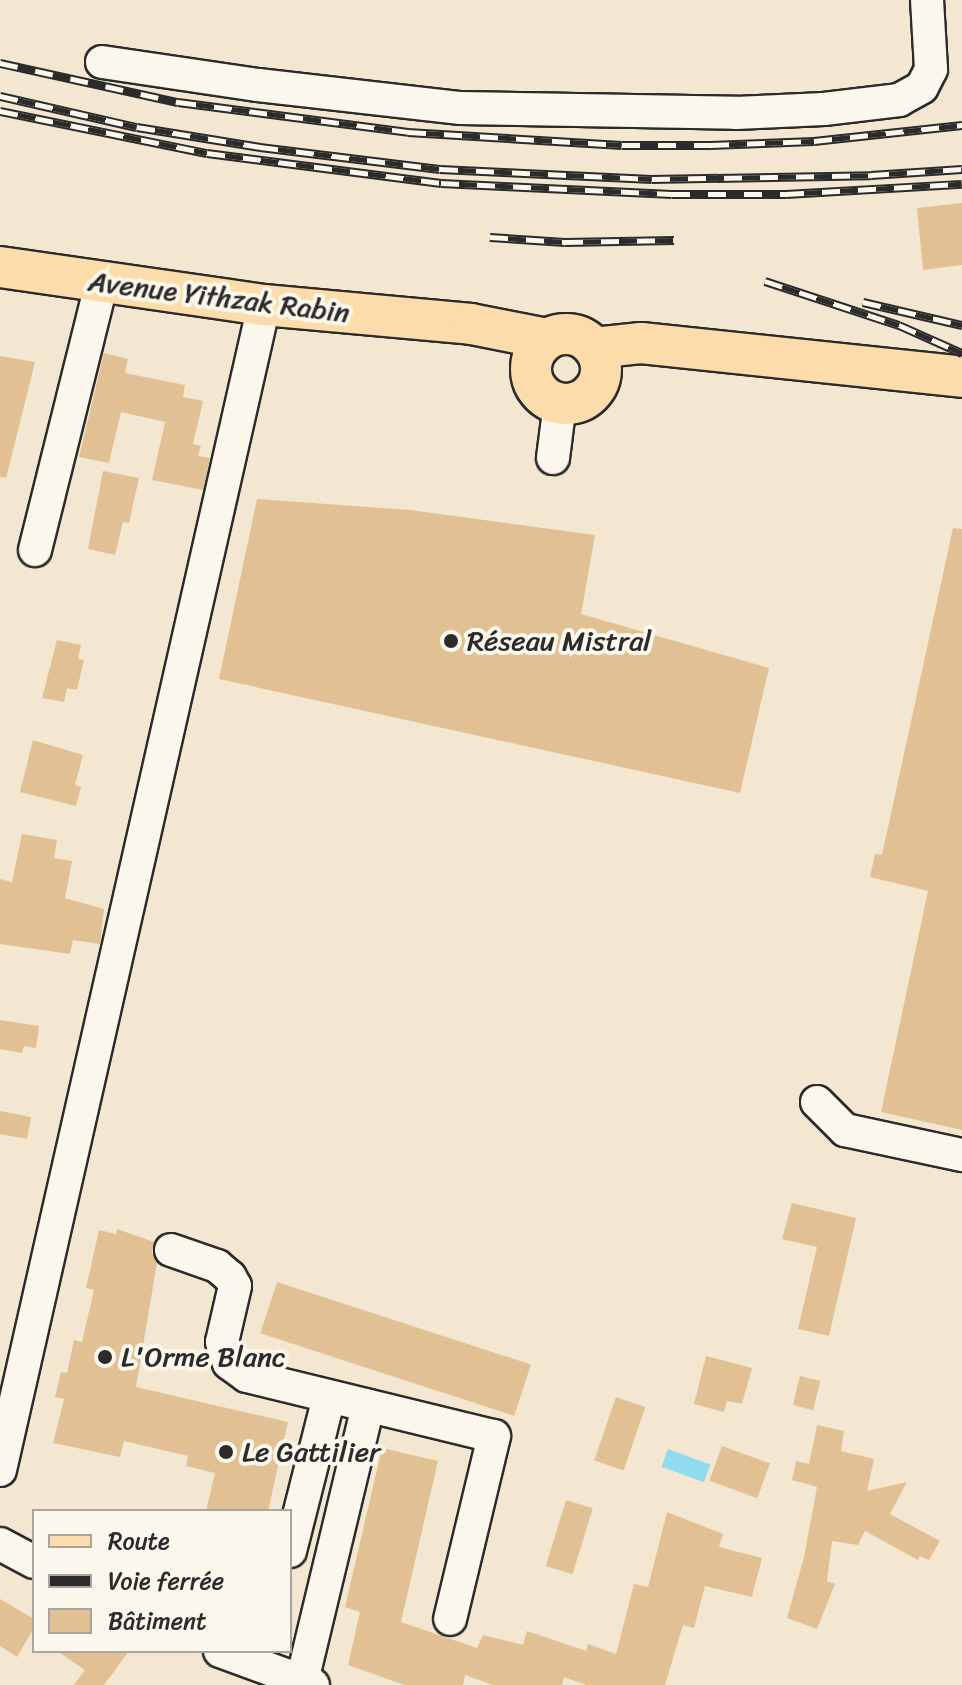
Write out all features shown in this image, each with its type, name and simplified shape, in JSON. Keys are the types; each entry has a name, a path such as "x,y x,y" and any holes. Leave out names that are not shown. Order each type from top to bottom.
{"main road":[{"name":"Avenue Yithzak Rabin","path":"0,267 264,305 438,324 539,354"},
{"path":"597,362 577,335 562,334 539,354 542,393 560,403 585,398 597,362 641,343 962,377"}],"street":[{"path":"102,62 258,85 461,108 736,113 824,109 899,100 922,87 931,69 927,0"},
{"path":"35,550 102,282"},
{"path":"0,1470 264,305"},
{"path":"553,458 560,403"},
{"path":"817,1102 845,1130 962,1155"},
{"path":"171,1250 217,1266 230,1277 235,1286 222,1342 229,1363 247,1376 494,1436 450,1619"},
{"path":"292,1543 329,1397"},
{"path":"231,1653 263,1659 307,1683 368,1406"},
{"path":"0,1544 32,1561"}],"water":[{"path":"668,1449 710,1464 704,1482 662,1467"}],"building":[{"path":"962,203 962,265 923,270 917,208"},
{"path":"104,353 128,359 125,373 185,385 183,397 203,401 193,444 201,446 198,456 210,458 203,490 152,480 165,422 121,412 109,463 79,457"},
{"path":"0,356 35,362 6,478 0,477"},
{"path":"103,471 139,478 129,523 123,522 115,555 88,549"},
{"name":"Réseau Mistral","path":"257,499 410,510 595,535 581,614 769,668 740,793 219,679"},
{"path":"953,528 962,529 962,1130 881,1112 928,891 870,877 875,854 882,855"},
{"path":"57,640 81,645 78,659 84,660 77,690 67,688 64,702 42,698"},
{"path":"33,740 83,755 75,785 81,787 76,806 20,792"},
{"path":"22,834 57,840 54,858 72,861 65,898 104,909 100,944 73,940 70,954 0,944 0,879 12,882"},
{"path":"0,1020 39,1026 36,1048 24,1046 22,1053 0,1049"},
{"path":"0,1111 31,1117 27,1139 0,1134"},
{"path":"792,1203 856,1218 829,1336 798,1329 817,1247 782,1239"},
{"path":"117,1229 154,1242 152,1253 157,1263 136,1387 288,1422 268,1509 206,1509 215,1473 186,1466 188,1456 124,1441 120,1457 53,1443 64,1399 55,1397 61,1372 67,1373 74,1340 82,1342 94,1290 86,1288 99,1230 116,1234"},
{"path":"277,1282 531,1365 514,1416 260,1333"},
{"path":"706,1356 752,1368 742,1404 727,1401 724,1412 694,1404"},
{"path":"800,1376 820,1381 813,1410 793,1405"},
{"path":"616,1397 645,1407 623,1470 594,1460"},
{"path":"817,1425 844,1431 841,1451 874,1459 867,1491 907,1482 890,1514 940,1541 929,1560 920,1556 918,1560 865,1531 858,1545 832,1541 827,1581 835,1584 817,1629 787,1618 804,1557 817,1487 792,1480 796,1461 809,1464"},
{"path":"722,1446 770,1463 757,1498 709,1481"},
{"path":"382,1448 438,1461 401,1622 477,1648 483,1635 523,1645 527,1631 586,1651 588,1644 616,1654 634,1584 648,1587 667,1512 723,1534 719,1547 762,1558 752,1597 705,1586 694,1628 683,1625 665,1685 586,1685 564,1677 562,1685 493,1685 465,1675 463,1685 405,1685 348,1665 360,1612 345,1607"},
{"path":"566,1500 593,1508 573,1574 546,1566"},
{"path":"0,1599 32,1618 32,1631 17,1657 0,1646"},
{"path":"60,1653 128,1653 104,1685 74,1685 85,1670"}],"railway":[{"path":"0,63 178,102 408,132 622,145 711,145 814,141 962,125"},
{"path":"0,96 137,127 260,147 440,169 652,179 871,175 962,169"},
{"path":"0,111 207,153 441,183 672,194 786,194 962,184"},
{"path":"490,237 565,242 674,240"},
{"path":"765,281 899,325 962,353"},
{"path":"863,302 962,325"}],"place":[{"name":"Réseau Mistral","path":"451,641"},
{"name":"L'Orme Blanc","path":"105,1357"},
{"name":"Le Gattilier","path":"226,1452"}]}
